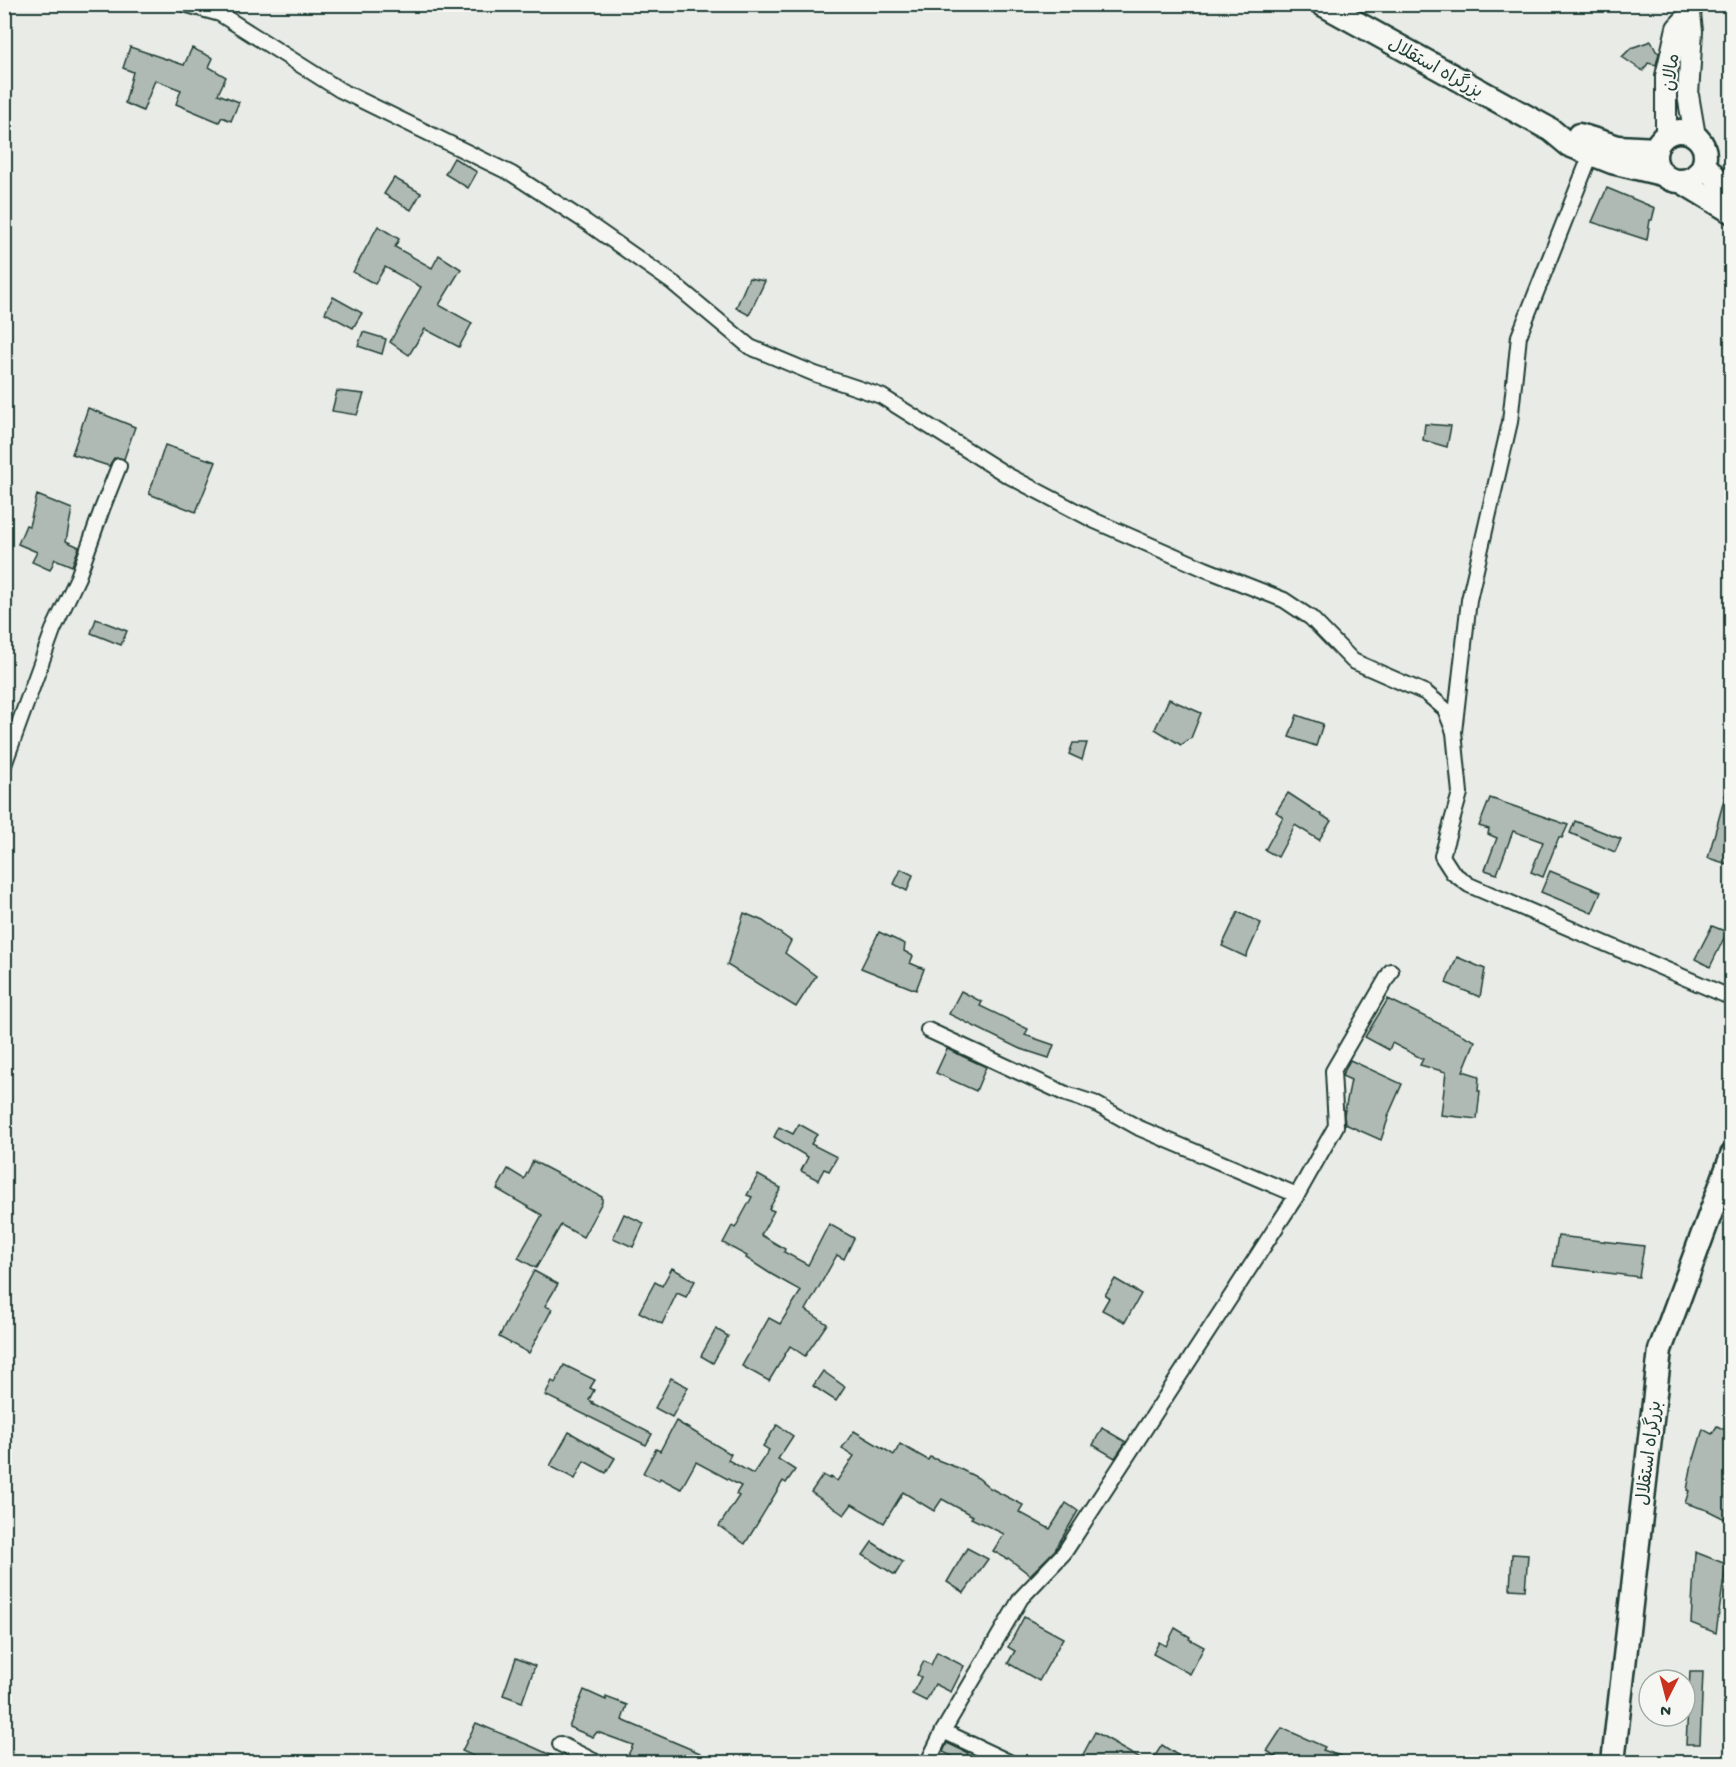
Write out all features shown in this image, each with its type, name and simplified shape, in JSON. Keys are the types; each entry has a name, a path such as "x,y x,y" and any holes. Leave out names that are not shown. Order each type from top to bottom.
{"highway":[{"name":"بزرگراه استقلال","path":"1322,4 1551,130 1569,145 1612,162 1671,178 1731,212"},
{"name":"بزرگراه استقلال","path":"1551,130 1618,147 1661,142"},
{"path":"1675,132 1686,132 1695,136 1702,144 1705,154 1704,164 1699,173 1690,179 1671,178 1657,166 1654,158 1661,142 1675,132"},
{"path":"1704,164 1731,196"},
{"name":"بزرگراه استقلال","path":"1613,1762 1660,1350 1731,1155"}],"main road":[{"name":"مالان","path":"1692,9 1688,95 1695,136"},
{"name":"مالان","path":"1661,142 1666,76 1677,28 1692,9"}],"street":[{"path":"184,4 220,14 340,90 512,174 673,283 750,347 815,374 881,396 1007,475 1095,521 1205,569 1284,600 1311,618 1353,661 1426,693 1445,709 1454,732"},
{"path":"1591,154 1519,336 1510,422 1469,600 1454,732 1460,793 1442,856 1453,873 1469,885 1731,998"},
{"path":"4,765 53,630 78,577 119,466"},
{"path":"928,1762 943,1731 1021,1598 1064,1552 1297,1195 1336,1126 1333,1071 1391,971"},
{"path":"928,1030 1066,1094 1094,1103 1139,1128 1297,1195"},
{"path":"943,1731 1009,1762"},
{"path":"560,1744 596,1762"}],"building":[{"path":"1651,41 1659,53 1656,65 1648,63 1643,71 1622,57 1631,48"},
{"path":"130,47 184,65 192,48 213,58 209,67 226,77 218,94 239,102 231,121 222,117 219,122 176,104 181,90 155,80 143,111 125,103 133,72 123,68"},
{"path":"454,158 477,172 468,188 445,174"},
{"path":"394,178 421,193 411,210 384,194"},
{"path":"1607,188 1655,208 1652,220 1650,220 1647,240 1592,222"},
{"path":"378,226 399,239 395,247 432,268 439,255 461,269 439,305 472,323 459,347 425,329 409,355 390,342 421,287 385,267 375,284 353,272"},
{"path":"749,278 765,281 749,315 736,308"},
{"path":"333,297 362,313 353,328 325,313"},
{"path":"363,332 386,339 382,354 358,346"},
{"path":"337,391 364,394 357,415 332,411"},
{"path":"88,408 135,427 124,459 114,458 109,466 72,454"},
{"path":"1425,424 1451,426 1447,447 1423,440"},
{"path":"165,445 216,462 196,512 149,494"},
{"path":"37,495 72,509 66,541 79,547 72,566 55,559 50,570 32,562 37,552 18,544 26,525 29,526"},
{"path":"96,619 127,631 121,645 91,633"},
{"path":"1169,699 1201,713 1191,738 1181,745 1155,729"},
{"path":"1297,715 1323,724 1316,746 1289,737"},
{"path":"1073,743 1087,743 1082,760 1069,754"},
{"path":"1727,789 1731,790 1731,865 1708,858"},
{"path":"1288,793 1331,821 1319,840 1295,825 1278,857 1265,850 1283,817 1276,812"},
{"path":"1490,798 1568,825 1562,838 1559,837 1543,877 1531,872 1543,842 1513,831 1497,874 1485,870 1497,838 1488,834 1489,829 1479,826"},
{"path":"1575,821 1621,839 1615,852 1570,833"},
{"path":"901,869 913,875 907,891 894,884"},
{"path":"1550,871 1601,892 1592,913 1541,892"},
{"path":"1238,912 1261,923 1246,957 1222,946"},
{"path":"744,913 763,921 791,941 785,953 816,976 796,1007 727,965"},
{"path":"1712,926 1727,932 1710,967 1695,959"},
{"path":"879,932 905,944 904,951 913,956 910,963 924,969 916,990 861,968"},
{"path":"1457,957 1485,969 1480,997 1446,983"},
{"path":"961,991 982,1002 980,1006 1028,1029 1025,1035 1054,1045 1049,1058 1018,1048 949,1014"},
{"path":"1388,999 1475,1041 1463,1071 1479,1076 1477,1119 1441,1115 1446,1072 1420,1065 1423,1059 1392,1043 1389,1050 1365,1037"},
{"path":"947,1049 986,1067 976,1091 936,1073"},
{"path":"1350,1060 1402,1084 1388,1116 1381,1140 1345,1124 1344,1115 1351,1080 1342,1076"},
{"path":"799,1124 817,1134 811,1144 837,1157 829,1171 824,1169 818,1180 801,1171 808,1157 774,1137 779,1127 793,1134"},
{"path":"533,1161 602,1197 602,1202 583,1237 561,1225 536,1268 518,1258 542,1215 497,1189 508,1169 524,1179"},
{"path":"758,1175 781,1188 769,1209 774,1211 761,1235 785,1249 784,1252 808,1265 829,1224 854,1238 844,1259 837,1255 806,1310 827,1324 805,1356 790,1346 769,1381 742,1366 769,1318 780,1324 801,1291 723,1243 732,1226 735,1228 752,1197 747,1195"},
{"path":"624,1214 644,1223 633,1247 613,1238"},
{"path":"1558,1236 1644,1246 1639,1277 1553,1266"},
{"path":"672,1268 695,1281 686,1297 677,1293 662,1324 639,1312 655,1282 662,1286"},
{"path":"534,1271 558,1284 545,1306 552,1309 529,1353 499,1337"},
{"path":"1115,1279 1141,1294 1125,1322 1102,1310 1109,1298 1105,1295"},
{"path":"716,1329 728,1336 713,1363 701,1356"},
{"path":"564,1365 595,1380 590,1388 594,1390 589,1400 592,1403 652,1434 646,1445 545,1395 552,1381 555,1383"},
{"path":"823,1371 845,1387 836,1401 813,1386"},
{"path":"671,1378 688,1387 672,1417 655,1408"},
{"path":"676,1421 731,1454 728,1460 753,1474 769,1450 763,1446 777,1425 793,1436 778,1459 795,1470 786,1483 783,1481 745,1544 719,1526 739,1496 736,1494 741,1486 696,1462 681,1489 660,1478 659,1481 643,1473 656,1449 660,1451"},
{"path":"1717,1426 1731,1433 1731,1522 1707,1510 1685,1503 1689,1491 1687,1490 1693,1458 1703,1429 1712,1434"},
{"path":"1102,1428 1126,1442 1115,1458 1093,1445"},
{"path":"854,1431 894,1455 900,1444 928,1460 930,1457 978,1478 990,1488 1023,1505 1019,1512 1050,1529 1066,1503 1078,1511 1055,1550 1030,1575 1008,1558 993,1551 1004,1534 971,1518 973,1516 942,1499 934,1511 903,1492 884,1523 852,1504 844,1515 811,1492 823,1475 837,1481 854,1456 842,1448"},
{"path":"569,1432 615,1458 606,1473 584,1461 575,1479 550,1466"},
{"path":"872,1542 903,1562 895,1575 863,1555"},
{"path":"967,1548 988,1559 964,1593 947,1582"},
{"path":"1695,1552 1726,1564 1716,1633 1691,1623"},
{"path":"1512,1554 1528,1555 1525,1590 1510,1589"},
{"path":"1024,1617 1063,1638 1039,1681 1008,1663 1015,1651 1008,1647"},
{"path":"1175,1628 1204,1647 1190,1674 1153,1654 1159,1642 1166,1646"},
{"path":"937,1652 964,1666 951,1692 935,1684 926,1701 912,1694 921,1677 917,1675 924,1661 931,1665"},
{"path":"516,1658 535,1666 522,1702 503,1695"},
{"path":"1697,1672 1703,1672 1700,1744 1686,1744 1687,1728 1697,1728"},
{"path":"584,1690 606,1700 606,1697 627,1705 622,1720 700,1753 696,1762 646,1762 628,1755 633,1745 597,1732 593,1737 569,1727"},
{"path":"476,1723 566,1762 486,1762 462,1751"},
{"path":"1282,1728 1325,1747 1323,1750 1352,1760 1352,1762 1284,1762 1267,1751"},
{"path":"1095,1732 1114,1744 1146,1762 1079,1762"},
{"path":"947,1743 968,1753 964,1762 943,1752"},
{"path":"1162,1745 1188,1762 1151,1762"}]}
